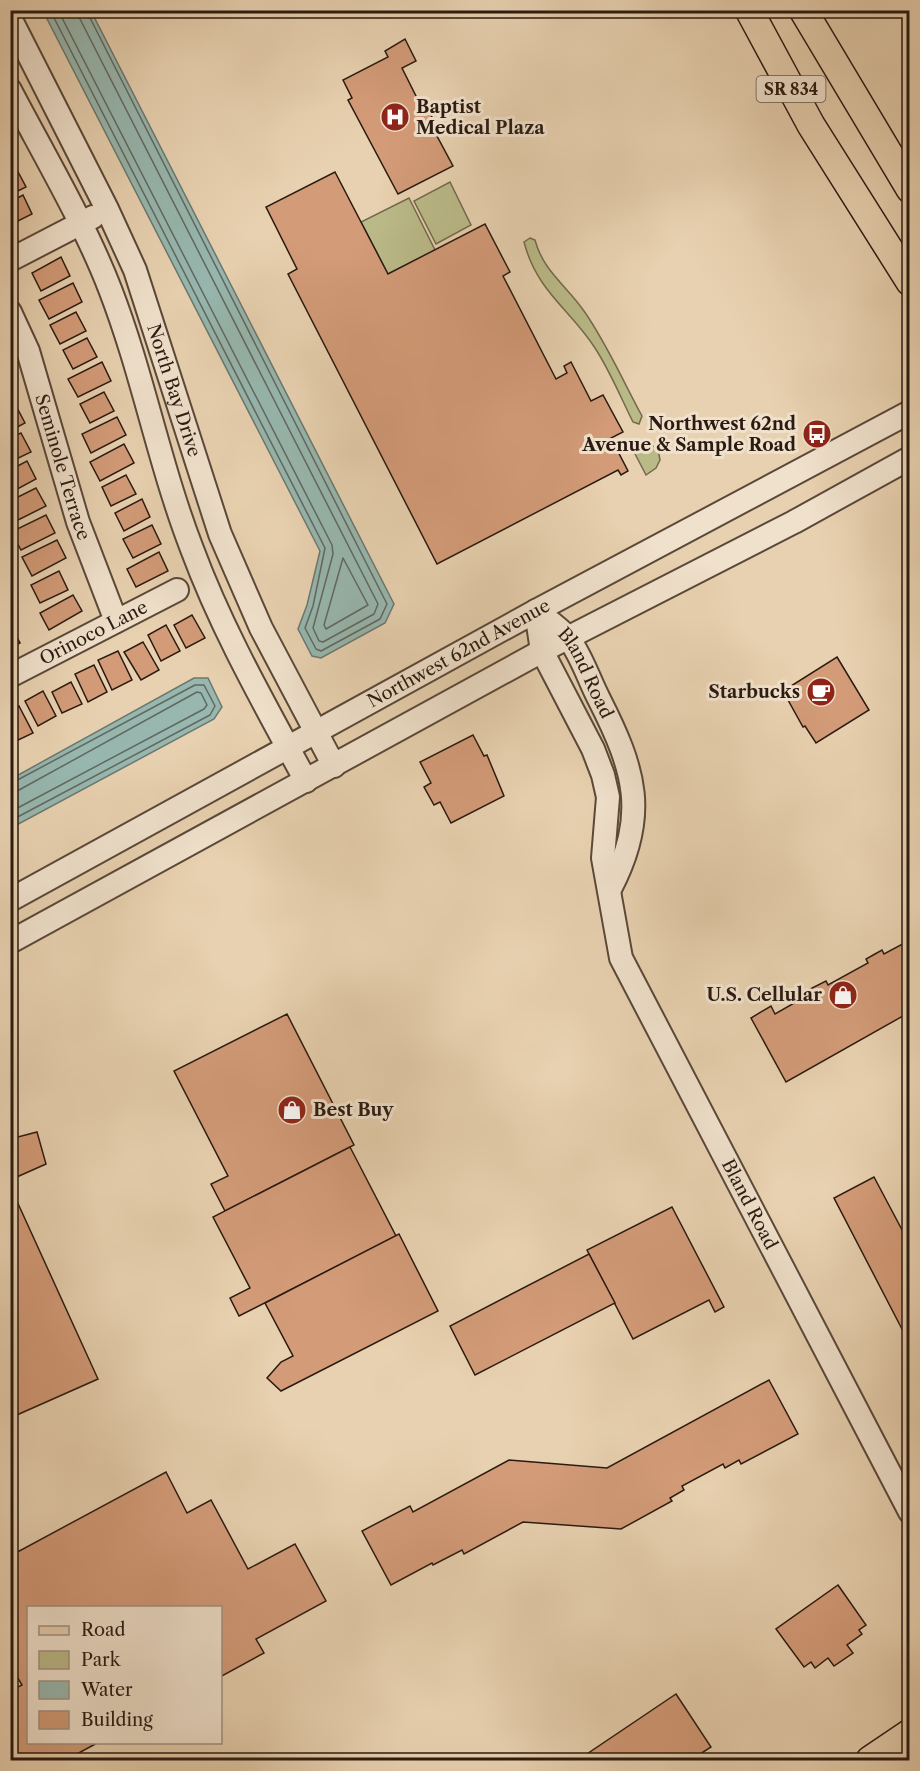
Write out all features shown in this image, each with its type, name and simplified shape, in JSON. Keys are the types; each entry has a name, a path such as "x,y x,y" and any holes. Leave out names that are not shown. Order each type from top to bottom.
{"main road":[{"name":"SR 834","path":"749,10 811,125 909,282"},
{"name":"SR 834","path":"803,10 909,189"},
{"path":"870,1761 909,1733"}],"street":[{"name":"North Bay Drive","path":"10,18 107,209 135,270 210,505 261,628 334,766"},
{"name":"North Bay Drive","path":"10,90 109,287 137,365 192,549 234,646 306,781"},
{"path":"10,260 107,209"},
{"name":"Seminole Terrace","path":"10,312 28,351 78,522 116,621"},
{"name":"Northwest 62nd Avenue","path":"10,900 536,611 909,412"},
{"name":"Northwest 62nd Avenue","path":"10,942 542,651 794,522 909,458"},
{"path":"181,517 210,505"},
{"name":"Orinoco Lane","path":"10,676 177,590"},
{"name":"Bland Road","path":"536,611 568,638 621,742 629,765 633,789 634,822 624,864 610,890"},
{"name":"Bland Road","path":"536,611 542,651 593,749 603,775 608,797 603,858 610,890 612,921 621,958 909,1512"}],"green space":[{"path":"450,182 471,225 436,244 414,201"},
{"path":"409,198 435,250 388,274 361,222"},
{"path":"530,238 535,240 544,261 577,302 600,336 642,416 639,424 633,422 595,348 537,274 524,242"},
{"path":"650,444 658,449 660,460 656,468 646,475 633,450"}],"water":[{"path":"43,11 91,11 394,604 385,623 321,658 312,656 298,629 307,605 320,551"},
{"path":"194,678 208,678 222,707 214,719 11,828 11,779"}],"building":[{"name":"Baptist Medical Plaza","path":"405,39 416,61 402,68 421,106 425,104 434,121 430,123 453,166 398,194 348,100 352,98 343,80 388,57 385,51"},
{"path":"16,168 26,187 10,195 10,171"},
{"path":"335,172 388,274 485,224 510,272 503,276 556,379 567,373 564,366 571,362 591,401 603,395 623,432 611,438 628,471 621,475 618,470 437,564 288,274 297,269 266,207"},
{"path":"23,195 32,214 10,225 10,202"},
{"path":"61,257 70,276 41,291 32,273"},
{"path":"73,283 82,302 49,319 39,300"},
{"path":"76,312 86,331 60,344 50,325"},
{"path":"87,338 97,357 73,369 63,350"},
{"path":"102,362 111,381 78,397 68,379"},
{"path":"104,392 114,411 90,423 80,404"},
{"path":"15,404 25,423 10,431 10,407"},
{"path":"117,417 126,435 91,453 82,434"},
{"path":"21,433 31,452 10,462 10,438"},
{"path":"124,444 134,463 100,481 90,462"},
{"path":"27,461 36,479 10,493 10,470"},
{"path":"126,475 136,494 111,506 102,487"},
{"path":"36,488 46,506 12,523 10,501"},
{"path":"142,499 150,517 124,531 115,513"},
{"path":"46,515 55,533 21,550 11,532"},
{"path":"152,525 161,544 133,558 123,539"},
{"path":"57,540 66,558 32,576 22,557"},
{"path":"159,552 168,571 136,587 127,569"},
{"path":"59,571 68,590 40,603 31,585"},
{"path":"73,595 82,611 49,630 40,613"},
{"path":"192,615 205,638 186,648 174,625"},
{"path":"10,624 20,643 10,648"},
{"path":"166,625 180,651 161,661 148,635"},
{"path":"143,642 159,670 141,680 124,652"},
{"path":"118,651 132,680 112,690 98,660"},
{"path":"837,657 869,710 816,743 805,726 803,727 783,691"},
{"path":"94,665 107,692 88,702 75,674"},
{"path":"71,682 82,704 62,713 52,692"},
{"path":"43,691 56,716 38,726 25,701"},
{"path":"19,706 33,733 14,742 10,734 10,710"},
{"path":"473,735 484,756 487,755 504,796 451,823 440,802 434,805 424,787 431,783 420,762"},
{"path":"910,940 910,1012 786,1082 751,1018 771,1006 775,1014 812,993 810,989 826,981 828,985 868,963 866,959 882,950 884,954"},
{"path":"287,1014 354,1145 225,1211 211,1184 228,1176 174,1071"},
{"path":"37,1132 46,1164 10,1180 10,1139"},
{"path":"350,1147 396,1236 239,1316 230,1298 250,1288 213,1217"},
{"path":"874,1177 910,1245 910,1327 903,1331 834,1198"},
{"path":"10,1186 98,1379 10,1418"},
{"path":"672,1207 724,1307 715,1312 709,1300 633,1339 587,1250"},
{"path":"399,1234 438,1311 281,1391 267,1378 281,1362 293,1356 265,1303"},
{"path":"589,1254 615,1303 475,1375 450,1326"},
{"path":"769,1380 798,1434 741,1464 739,1460 725,1468 723,1464 682,1486 684,1490 670,1498 672,1501 621,1529 523,1522 464,1554 462,1550 391,1585 362,1531 410,1506 413,1512 509,1460 607,1468"},
{"path":"166,1472 187,1513 211,1500 248,1569 295,1544 326,1601 256,1639 264,1653 222,1676 222,1606 27,1606 27,1744 95,1744 66,1760 10,1760 10,1691 22,1685 10,1665 10,1556"},
{"path":"838,1585 866,1625 859,1630 862,1634 847,1645 853,1653 834,1666 828,1658 815,1668 811,1662 804,1667 776,1629"},
{"path":"676,1694 711,1747 691,1760 578,1760"}],"place":[{"name":"Baptist Medical Plaza","path":"395,117"},
{"name":"Northwest 62nd Avenue & Sample Road","path":"817,434"},
{"name":"Starbucks","path":"821,692"},
{"name":"U.S. Cellular","path":"843,995"},
{"name":"Best Buy","path":"292,1110"}]}
